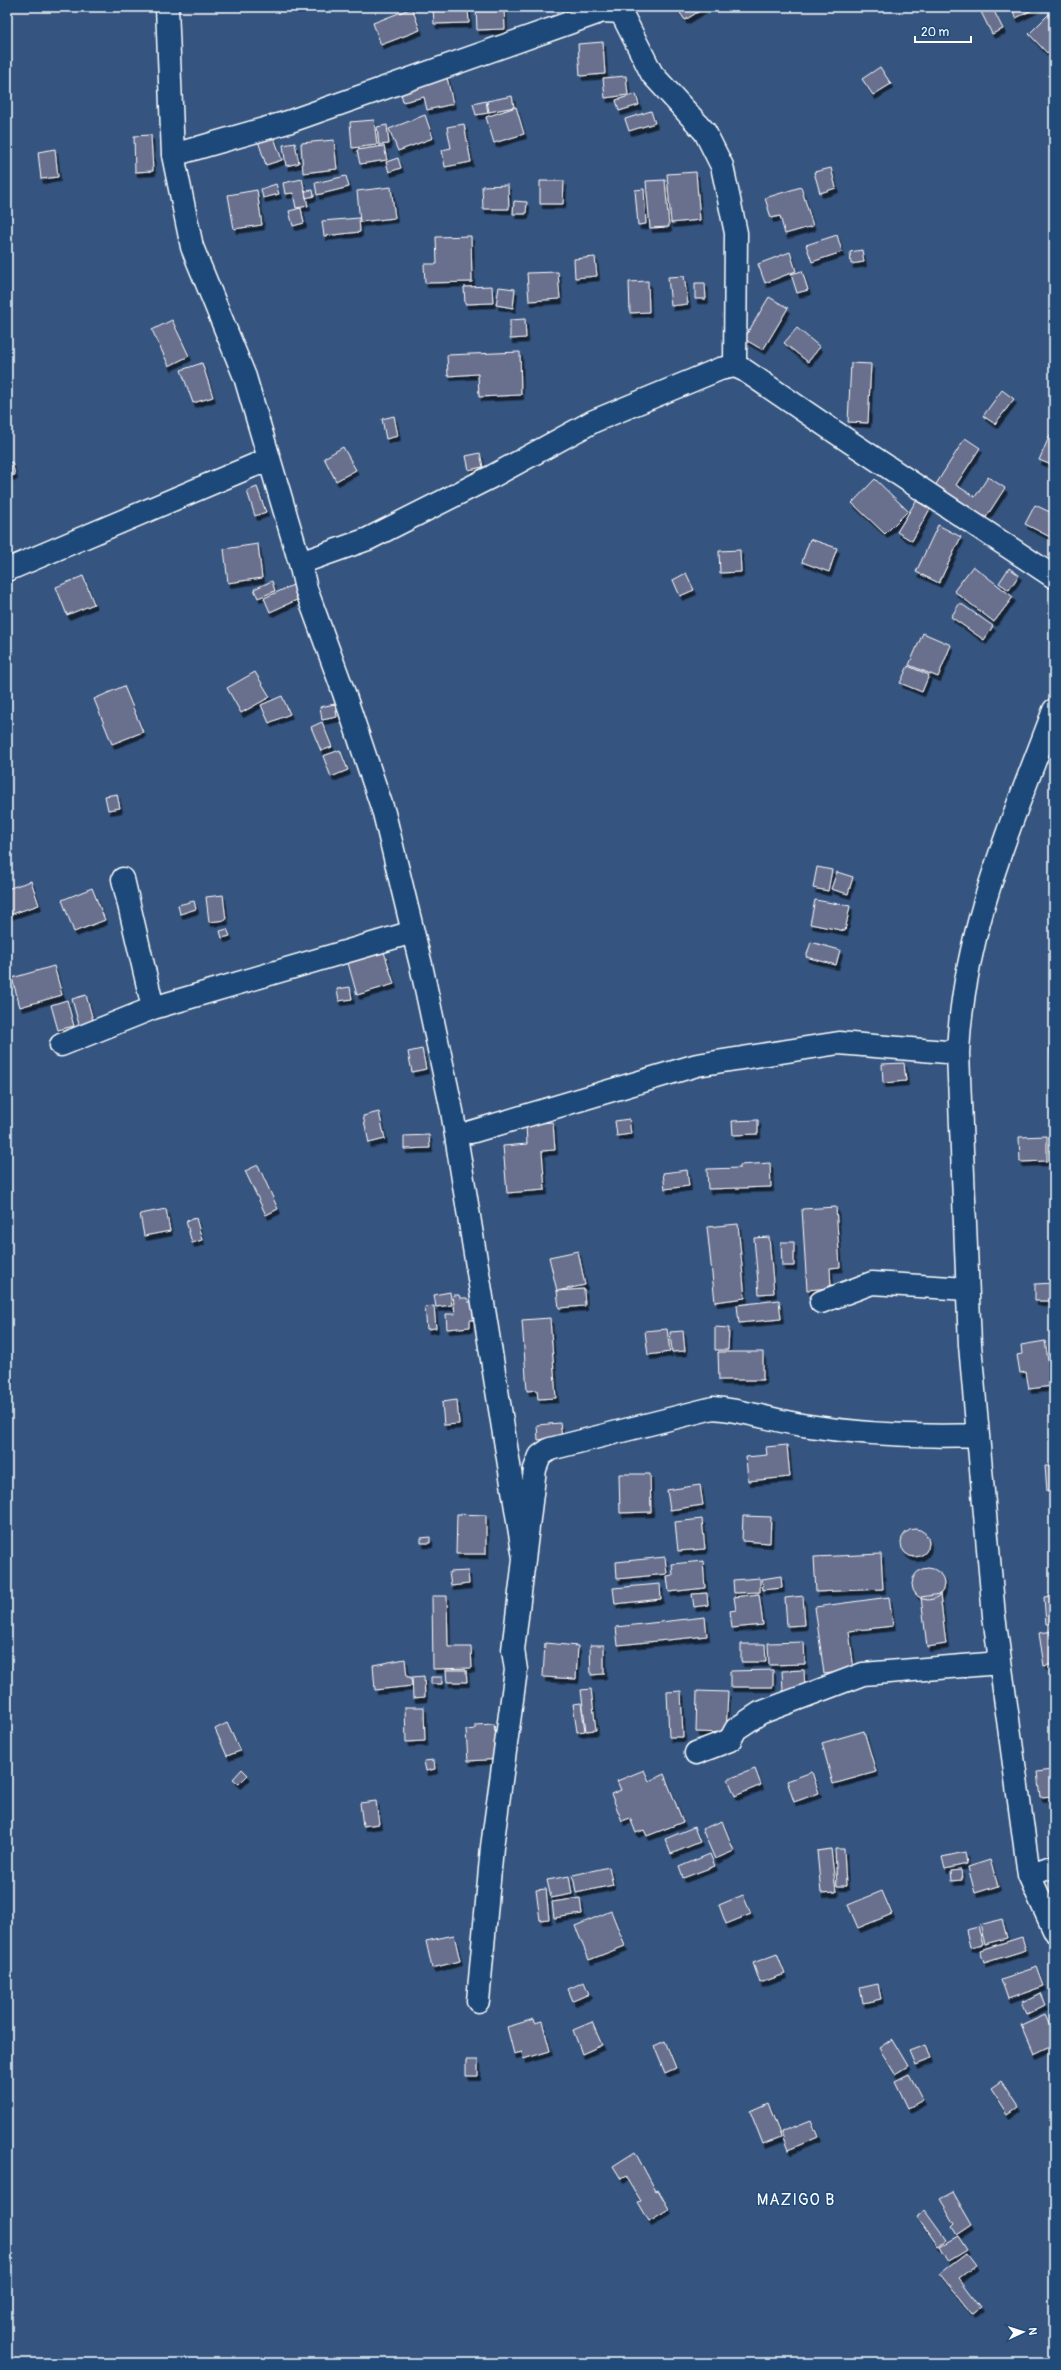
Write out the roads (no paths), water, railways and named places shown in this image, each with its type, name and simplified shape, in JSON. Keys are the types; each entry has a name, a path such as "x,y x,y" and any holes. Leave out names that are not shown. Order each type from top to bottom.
{"street":[{"path":"167,7 173,155 192,247 245,377 300,563 306,589 344,693 384,813 413,932 452,1111 524,1558"},
{"path":"173,155 288,122 603,11 621,12 652,74 705,132 722,166 736,233 735,366"},
{"path":"300,563 368,539 493,476 594,422 720,369 735,366 744,370 834,432 1054,577"},
{"path":"7,570 269,459"},
{"path":"1054,710 983,901 965,979 959,1014 958,1053 967,1289 994,1616 1030,1875 1054,1930"},
{"path":"123,879 153,1008"},
{"path":"61,1045 153,1008 413,932"},
{"path":"471,1132 697,1065 839,1043 958,1053"},
{"path":"821,1302 872,1283 967,1289"},
{"path":"478,2001 492,1847 516,1670 513,1650 535,1469 540,1456 550,1450 713,1408 729,1409 802,1425 929,1436 978,1435"},
{"path":"696,1753 730,1740 736,1729 760,1713 863,1674 1000,1663"},
{"path":"1030,1875 1054,1866"}],"district":[{"name":"MAZIGO B","path":"796,2200"}]}
